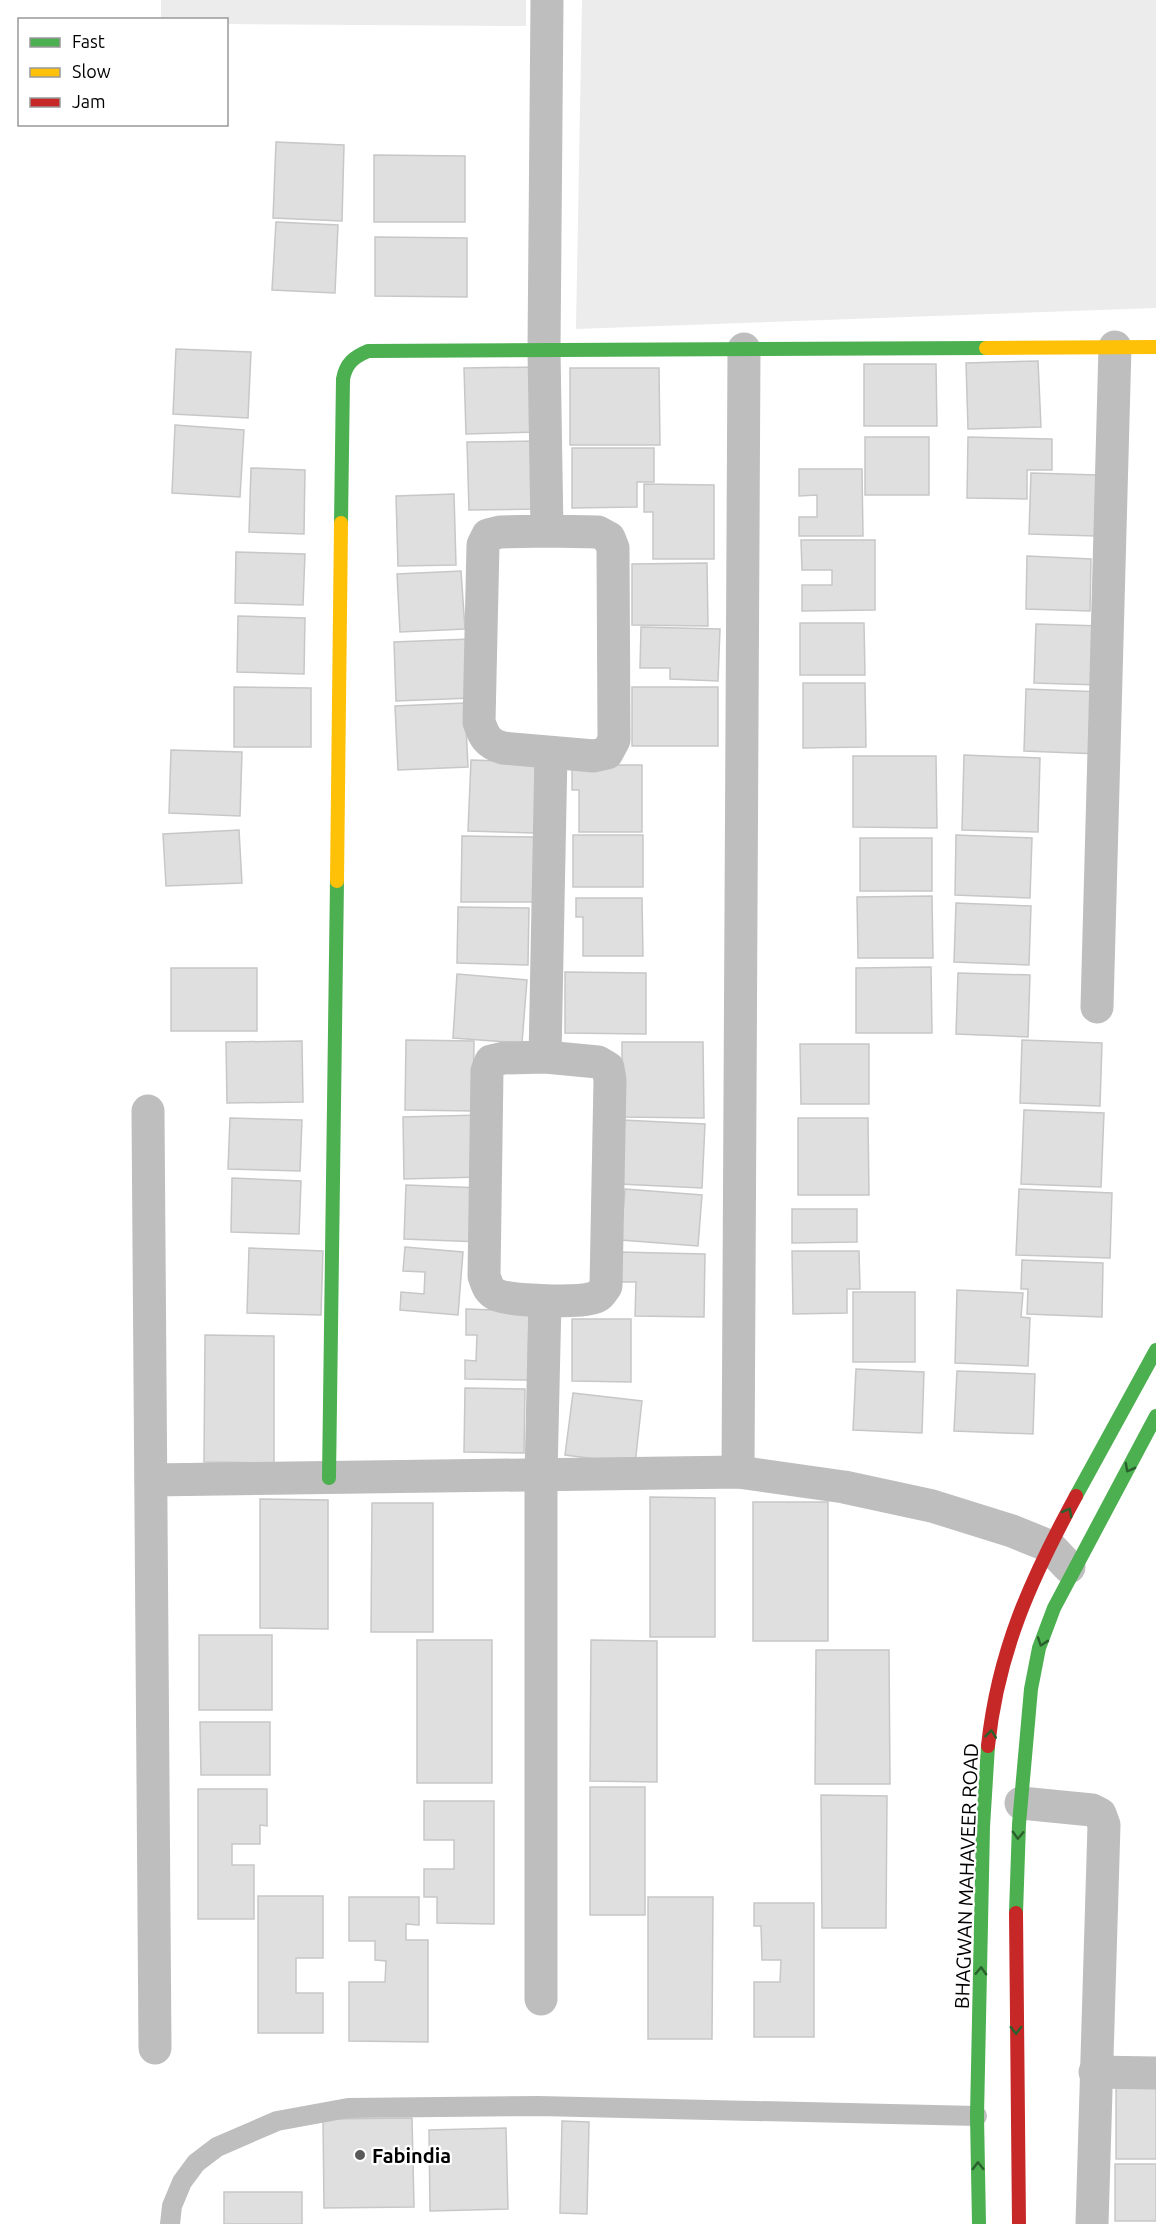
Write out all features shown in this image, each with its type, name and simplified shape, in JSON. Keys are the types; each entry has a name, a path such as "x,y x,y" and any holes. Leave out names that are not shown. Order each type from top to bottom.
{"street":[{"path":"547,0 544,350 547,531"},
{"path":"1097,1007 1115,347"},
{"path":"329,1478 343,379 345,367 354,357 368,351 1156,347"},
{"path":"738,1472 744,349"},
{"path":"547,531 598,531 609,538 614,548 614,740 607,753 594,756 503,748 491,744 483,734 479,722 483,545 488,535 500,532 547,531"},
{"path":"545,1057 550,753"},
{"path":"545,1057 598,1062 608,1068 610,1080 606,1286 601,1294 592,1299 545,1301 498,1295 489,1289 484,1276 487,1071 491,1061 504,1058 545,1057"},
{"path":"148,1111 155,2048"},
{"path":"541,1999 541,1474 545,1301"},
{"name":"BHAGWAN MAHAVEER ROAD","path":"979,2224 977,2116 983,1827 985,1779 1002,1666 1014,1629 1049,1546 1156,1350"},
{"path":"1019,2224 1015,1932 1021,1803 1031,1689 1039,1648 1054,1608 1156,1416"},
{"path":"151,1480 738,1472 844,1487 932,1506 1012,1531 1049,1546 1073,1570"},
{"path":"1021,1803 1092,1810 1100,1814 1104,1825 1092,2224"},
{"path":"1095,2072 1156,2073"}],"lane":[{"path":"170,2224 172,2206 182,2182 196,2163 217,2147 277,2121 348,2108 538,2106 977,2116"}],"shaded area":[{"path":"161,0 526,0 526,26 228,24 228,18 161,18"},
{"path":"582,0 1156,0 1156,308 576,329"}],"building":[{"path":"276,142 344,145 342,221 273,218"},
{"path":"374,155 465,156 465,222 374,222"},
{"path":"276,222 338,225 335,293 272,290"},
{"path":"375,237 467,238 467,297 375,296"},
{"path":"176,349 251,352 248,418 173,414"},
{"path":"1038,361 1041,427 968,429 966,363"},
{"path":"864,364 936,364 937,426 864,426"},
{"path":"537,367 538,432 466,434 464,368"},
{"path":"570,368 659,368 660,445 570,445"},
{"path":"175,425 244,430 240,497 172,493"},
{"path":"865,437 929,437 929,495 865,495"},
{"path":"968,437 1052,439 1052,470 1027,470 1027,499 967,498"},
{"path":"536,441 537,509 469,510 467,442"},
{"path":"572,448 654,448 654,482 637,482 637,507 572,508"},
{"path":"251,468 305,470 304,534 249,532"},
{"path":"799,469 862,469 863,536 799,536 799,517 817,517 817,495 799,496"},
{"path":"1031,473 1097,475 1095,536 1029,534"},
{"path":"644,484 714,485 714,559 653,559 653,512 644,512"},
{"path":"454,494 456,565 398,566 396,496"},
{"path":"801,540 875,540 875,610 802,611 802,585 832,585 832,570 802,570"},
{"path":"236,552 305,554 303,605 235,603"},
{"path":"1027,556 1091,559 1090,611 1026,609"},
{"path":"707,563 708,626 632,625 632,564"},
{"path":"461,571 465,629 400,632 397,574"},
{"path":"238,616 305,618 304,674 237,672"},
{"path":"800,623 864,623 865,675 800,675"},
{"path":"1036,624 1101,626 1099,685 1034,683"},
{"path":"641,627 720,629 718,681 670,679 670,668 640,668"},
{"path":"470,639 472,698 396,701 394,642"},
{"path":"803,683 865,683 866,747 803,748"},
{"path":"234,687 311,688 311,747 234,747"},
{"path":"632,687 718,687 718,746 632,746"},
{"path":"1026,689 1102,692 1100,754 1024,751"},
{"path":"465,703 468,767 398,770 395,706"},
{"path":"171,750 242,752 240,816 169,813"},
{"path":"964,755 1040,758 1038,832 962,830"},
{"path":"853,756 936,756 937,828 853,827"},
{"path":"471,760 537,762 535,833 468,831"},
{"path":"572,765 642,765 642,832 579,832 579,790 572,790"},
{"path":"239,830 242,883 166,886 163,834"},
{"path":"573,835 643,835 643,887 573,887"},
{"path":"956,835 1032,838 1030,898 955,895"},
{"path":"462,836 534,837 534,902 461,902"},
{"path":"860,838 932,838 932,891 860,891"},
{"path":"932,896 933,958 858,958 857,897"},
{"path":"576,898 642,898 643,956 583,956 583,917 576,917"},
{"path":"956,903 1031,906 1029,965 954,962"},
{"path":"458,907 529,908 528,965 457,963"},
{"path":"931,967 932,1033 856,1033 856,968"},
{"path":"171,968 257,968 257,1031 171,1031"},
{"path":"565,972 646,973 646,1034 565,1033"},
{"path":"958,973 1030,975 1028,1037 956,1034"},
{"path":"457,974 527,980 522,1043 453,1038"},
{"path":"406,1040 474,1041 473,1111 405,1110"},
{"path":"1022,1040 1102,1043 1100,1106 1020,1103"},
{"path":"302,1041 303,1102 227,1103 226,1042"},
{"path":"622,1042 703,1042 704,1118 622,1117"},
{"path":"800,1044 869,1044 869,1104 801,1104"},
{"path":"1024,1110 1104,1113 1101,1187 1021,1184"},
{"path":"480,1115 481,1177 404,1179 403,1117"},
{"path":"230,1118 302,1120 300,1171 228,1169"},
{"path":"798,1118 868,1118 869,1195 798,1195"},
{"path":"622,1120 705,1124 702,1188 619,1184"},
{"path":"232,1178 301,1181 299,1234 231,1232"},
{"path":"406,1185 482,1188 481,1242 404,1239"},
{"path":"625,1189 702,1195 698,1246 621,1240"},
{"path":"1019,1189 1112,1193 1110,1258 1016,1255"},
{"path":"792,1209 857,1209 857,1242 792,1243"},
{"path":"405,1247 463,1252 458,1315 400,1310 401,1292 424,1294 425,1272 403,1271"},
{"path":"249,1248 323,1251 321,1315 247,1313"},
{"path":"792,1251 859,1251 860,1289 847,1289 847,1313 793,1314"},
{"path":"618,1252 705,1254 704,1317 635,1316 636,1282 618,1282"},
{"path":"1022,1260 1103,1263 1102,1317 1027,1314 1028,1289 1021,1289"},
{"path":"957,1290 1023,1293 1021,1317 1030,1318 1028,1366 955,1363"},
{"path":"853,1292 915,1292 915,1362 853,1362"},
{"path":"466,1309 529,1311 528,1380 465,1379 465,1360 476,1361 477,1335 466,1335"},
{"path":"572,1319 631,1319 631,1382 572,1381"},
{"path":"205,1335 274,1336 274,1463 204,1462"},
{"path":"856,1369 924,1372 922,1433 853,1430"},
{"path":"957,1371 1035,1374 1033,1434 954,1431"},
{"path":"465,1388 525,1389 524,1453 464,1452"},
{"path":"573,1393 642,1401 635,1464 565,1455"},
{"path":"650,1497 715,1498 715,1637 650,1637"},
{"path":"260,1499 328,1500 328,1629 260,1628"},
{"path":"753,1502 828,1502 828,1641 753,1641"},
{"path":"372,1503 433,1503 433,1632 371,1632"},
{"path":"199,1635 272,1635 272,1710 199,1710"},
{"path":"417,1640 492,1640 492,1783 417,1783"},
{"path":"591,1640 657,1641 657,1782 590,1781"},
{"path":"816,1650 889,1650 890,1784 815,1784"},
{"path":"200,1722 270,1722 270,1775 201,1775"},
{"path":"590,1787 645,1787 645,1915 590,1915"},
{"path":"198,1789 267,1789 267,1826 260,1825 260,1844 232,1844 232,1865 254,1865 254,1919 198,1919"},
{"path":"821,1795 887,1796 886,1928 822,1928"},
{"path":"424,1801 494,1801 494,1924 437,1923 437,1897 424,1897 424,1869 454,1869 454,1840 424,1840"},
{"path":"258,1896 323,1896 323,1958 296,1958 296,1993 323,1993 323,2033 258,2033"},
{"path":"349,1897 419,1897 419,1925 406,1924 406,1940 428,1940 428,2042 349,2041 349,1982 385,1982 386,1961 375,1960 375,1941 349,1941"},
{"path":"648,1897 713,1897 712,2039 648,2039"},
{"path":"754,1903 814,1903 814,2037 754,2037 754,1982 780,1982 781,1960 762,1960 761,1926 754,1926"},
{"path":"1156,2085 1156,2159 1116,2159 1116,2086"},
{"path":"412,2118 414,2207 324,2208 323,2119"},
{"path":"562,2121 589,2122 587,2214 560,2213"},
{"path":"506,2128 508,2209 430,2211 429,2130"},
{"path":"1115,2164 1156,2164 1156,2221 1115,2221"},
{"path":"224,2192 302,2192 302,2224 224,2224"}],"traffic: fast":[{"path":"341,523 343,379 351,361 368,351 986,348"},
{"path":"329,1478 337,881"},
{"path":"1076,1496 1156,1350"},
{"path":"1016,1913 1019,1824 1031,1689 1039,1648 1054,1608 1156,1416"},
{"path":"979,2224 977,2116 983,1827 988,1746"}],"traffic: slow":[{"path":"986,348 1156,347"},
{"path":"337,881 341,523"}],"traffic: jam":[{"path":"988,1746 993,1711 1008,1647 1031,1587 1076,1496"},
{"path":"1016,1913 1019,2224"}],"place":[{"name":"Fabindia","path":"360,2155"}]}
